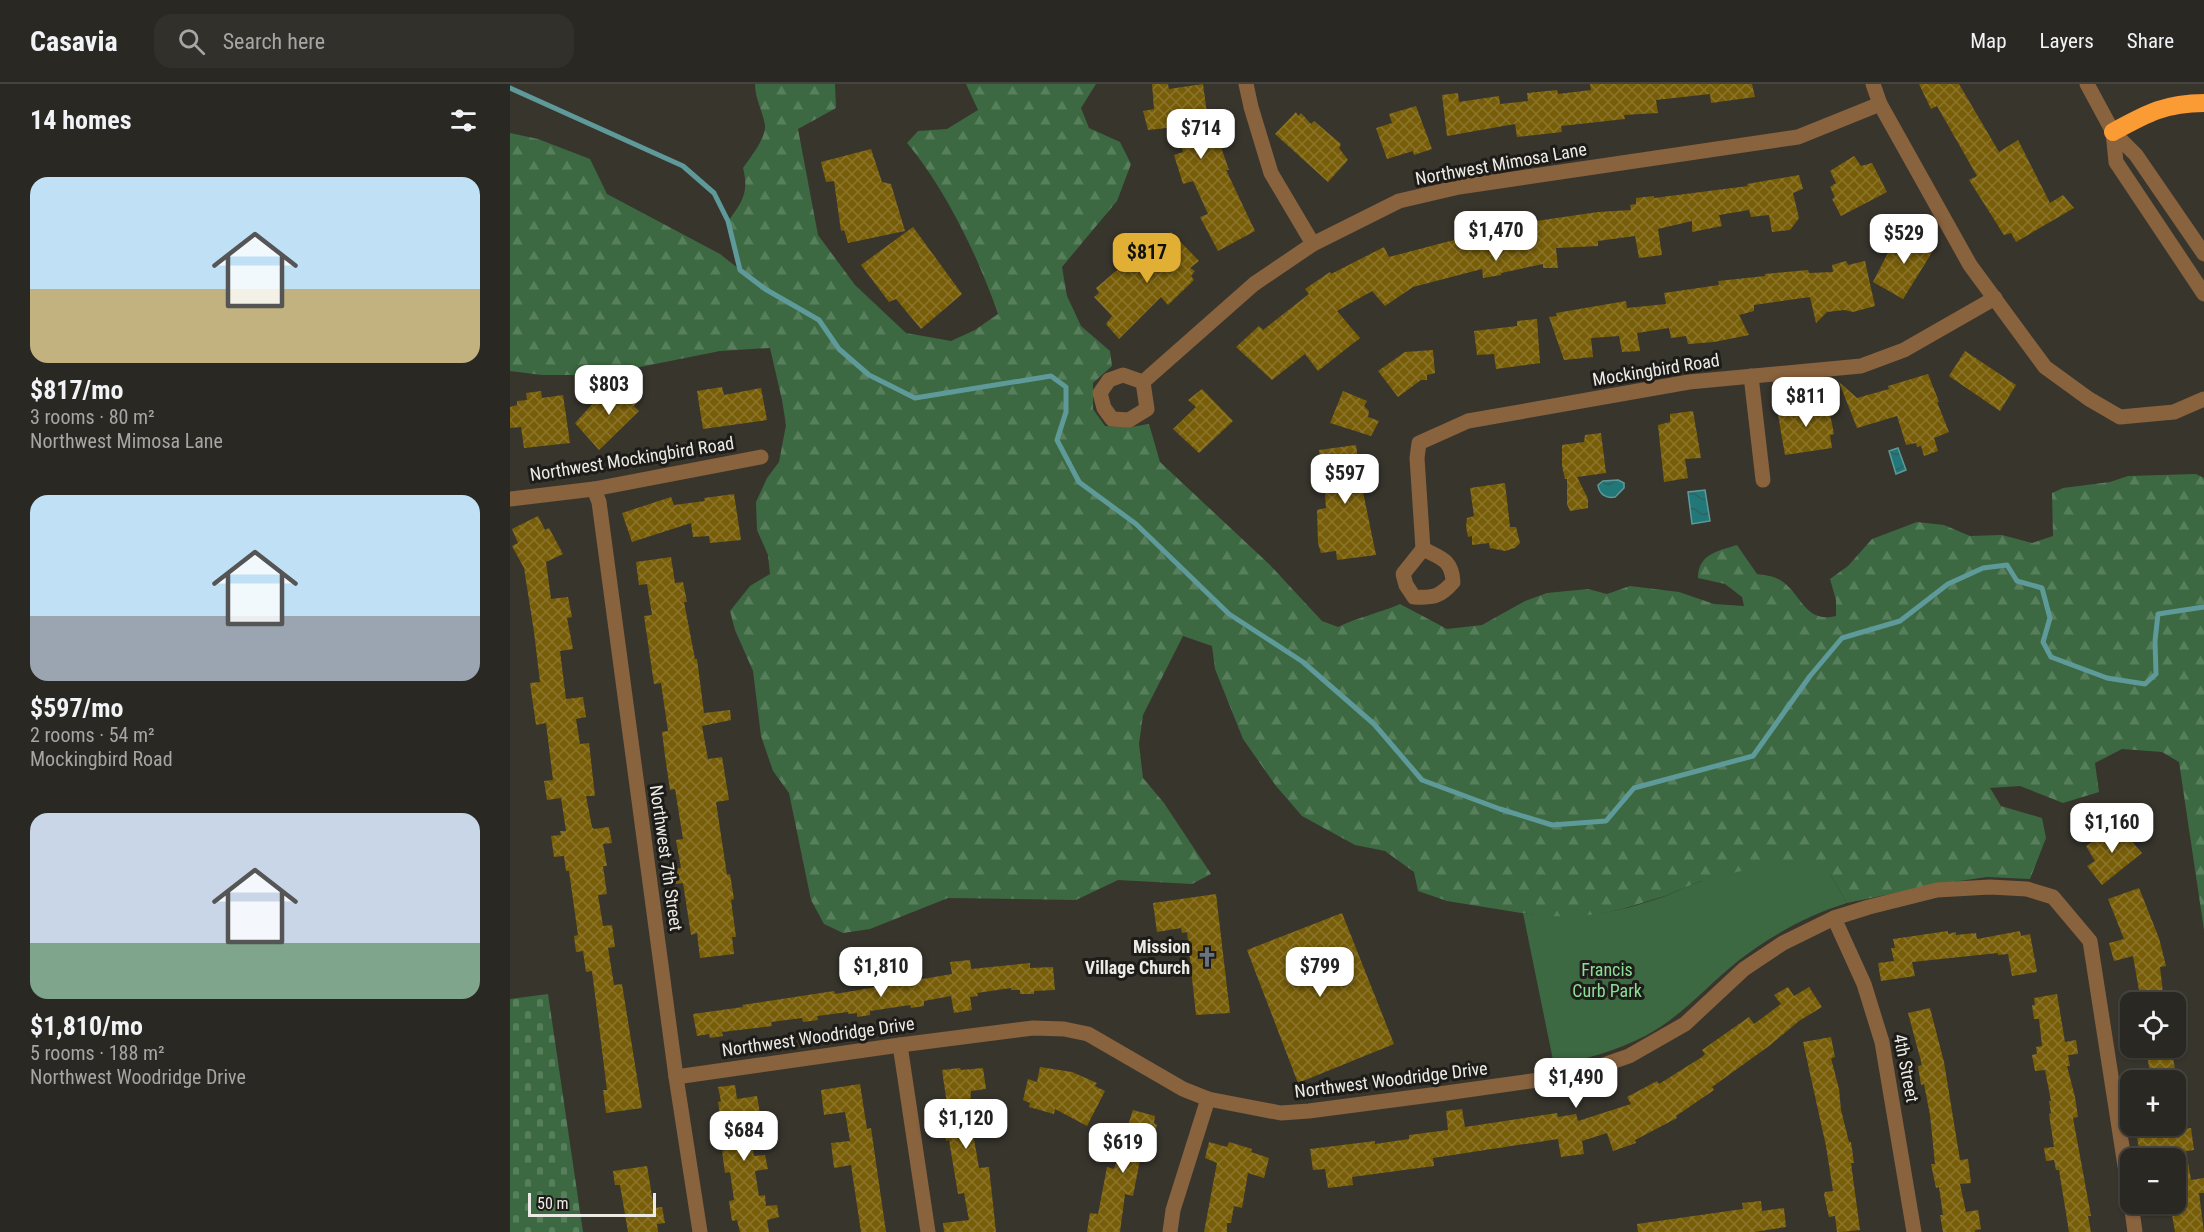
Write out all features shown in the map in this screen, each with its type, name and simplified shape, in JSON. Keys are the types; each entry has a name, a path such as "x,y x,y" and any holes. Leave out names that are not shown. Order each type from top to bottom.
{"highway":[{"path":"2112,132 2152,110 2189,103 2204,103"}],"street":[{"path":"1246,84 1272,173 1313,244"},
{"path":"1873,84 1880,104 1970,265 2045,366 2089,399 2120,417 2174,412 2204,399"},
{"path":"2087,84 2112,132 2136,156 2204,255"},
{"name":"Northwest Mimosa Lane","path":"1143,382 1254,284 1313,244 1399,201 1459,187 1798,137 1880,104"},
{"path":"2112,132 2116,162 2204,294"},
{"name":"Mockingbird Road","path":"1423,549 1417,458 1419,442 1468,421 1689,382 1861,366 1904,350 1995,298"},
{"path":"1751,376 1763,480"},
{"name":"Northwest Mockingbird Road","path":"510,499 594,489 760,457"},
{"name":"Northwest 7th Street","path":"594,489 601,514 676,1077 700,1232"},
{"name":"Northwest Woodridge Drive","path":"676,1077 1033,1028 1064,1029 1088,1034 1183,1089 1208,1099 1281,1113 1574,1075 1629,1056 1685,1024 1744,969 1783,943 1834,918 1937,890 1990,887 2027,889 2053,897 2090,941 2122,1148"},
{"name":"4th Street","path":"1834,918 1864,984 1882,1042 1914,1232"},
{"path":"900,1045 928,1232"},
{"path":"1170,1232 1173,1210 1208,1099"},
{"path":"2133,1214 2135,1232"}],"green space":[{"path":"755,84 835,84 836,108 798,129 818,235 855,285 906,333 951,341 975,330 998,314 960,224 935,181 907,143 918,131 947,129 978,110 966,84 1096,84 1081,108 1089,128 1120,142 1131,164 1117,201 1062,267 1067,296 1081,326 1110,351 1112,366 1093,383 1093,409 1105,426 1131,427 1149,424 1160,462 1270,565 1322,621 1338,627 1400,604 1447,629 1482,625 1525,601 1547,593 1588,589 1607,594 1630,586 1679,592 1714,604 1744,606 1742,597 1725,584 1698,578 1701,564 1705,559 1716,552 1737,545 1757,574 1780,580 1804,606 1817,615 1836,616 1836,600 1830,579 1848,566 1872,539 1917,522 1944,525 1970,536 2002,535 2032,543 2053,536 2052,493 2063,488 2110,482 2128,476 2196,474 2204,478 2204,930 2179,762 2162,752 2122,749 2095,763 2099,792 2063,803 2020,786 1990,788 2001,806 2042,818 2046,838 2030,879 1987,877 1939,884 1847,903 1830,874 1701,881 1665,896 1622,909 1593,916 1553,918 1447,901 1418,891 1414,872 1385,851 1355,845 1302,816 1276,786 1243,739 1215,669 1212,646 1183,636 1143,715 1139,744 1143,778 1164,803 1211,874 1192,884 1118,880 1076,900 948,898 870,929 843,933 824,924 811,900 789,793 773,771 761,736 753,671 735,630 730,611 750,586 770,574 768,555 757,530 756,502 767,478 779,462 786,425 770,348 720,351 600,375 542,375 510,371 510,133 538,139 590,159 607,194 720,254 739,269 728,221 738,208 745,190 743,168 757,148 765,131"},
{"name":"Francis Curb Park","path":"1806,860 1830,874 1847,903 1804,920 1763,943 1738,961 1670,1020 1645,1036 1601,1054 1554,1065 1523,913 1578,916 1611,912 1663,897 1715,877"},
{"path":"548,994 583,1232 510,1232 510,999"}],"water":[{"path":"1898,448 1906,470 1896,474 1889,451"},
{"path":"1618,480 1624,483 1624,488 1615,497 1601,493 1598,485 1603,481"},
{"path":"1705,490 1710,521 1692,524 1688,492"}],"building":[{"path":"1152,84 1168,84 1169,89 1203,84 1209,128 1214,127 1229,170 1226,170 1255,231 1218,251 1200,217 1208,214 1193,181 1183,184 1174,155 1183,152 1176,127 1148,130 1143,111 1154,109"},
{"path":"1590,84 1752,84 1755,97 1711,103 1710,94 1656,100 1658,113 1624,115 1625,119 1561,126 1562,132 1517,137 1515,124 1447,136 1442,95 1458,93 1459,102 1499,96 1500,104 1528,101 1527,93 1557,90 1558,94 1591,90"},
{"path":"1919,84 1959,84 1999,152 2018,140 2050,203 2063,195 2074,208 2016,242 2011,233 2004,235 1969,180 1977,176 1937,106 1931,109"},
{"path":"1416,106 1432,149 1414,155 1413,151 1387,159 1376,128 1392,123 1389,114"},
{"path":"1296,112 1298,116 1301,113 1311,124 1314,121 1341,144 1339,148 1348,160 1328,182 1275,134"},
{"path":"871,149 882,182 891,184 905,231 848,243 844,230 841,231 834,181 826,182 821,162"},
{"path":"1854,156 1861,166 1872,163 1887,192 1841,216 1832,199 1835,197 1830,187 1836,183 1830,171"},
{"path":"1799,175 1803,189 1793,193 1799,218 1790,230 1772,232 1769,215 1751,217 1749,210 1719,215 1722,226 1692,232 1692,221 1658,229 1662,255 1639,258 1635,236 1598,241 1598,246 1556,248 1558,268 1543,268 1543,264 1483,278 1482,269 1413,287 1385,306 1372,291 1337,311 1360,338 1318,371 1305,354 1272,380 1236,347 1259,326 1263,330 1309,294 1305,289 1330,272 1331,274 1384,247 1389,257 1477,234 1475,224 1521,218 1522,223 1598,212 1631,210 1630,205 1636,204 1636,198 1654,196 1654,198 1748,186 1747,184"},
{"path":"913,227 962,294 921,329 896,299 889,302 861,265"},
{"path":"1912,231 1936,246 1903,299 1873,282 1892,245 1898,249"},
{"path":"1171,232 1199,261 1190,268 1195,271 1191,276 1194,280 1168,305 1161,297 1119,339 1106,324 1112,316 1094,297 1099,293 1096,288 1122,266 1128,272 1149,259 1145,254"},
{"path":"1846,261 1848,265 1865,261 1875,306 1853,312 1844,310 1827,312 1816,323 1810,297 1754,305 1754,311 1739,315 1749,335 1714,342 1688,344 1686,336 1671,338 1669,328 1637,333 1640,351 1622,352 1619,336 1591,338 1593,357 1564,360 1549,317 1557,316 1556,313 1626,301 1627,308 1666,304 1664,293 1719,285 1718,281 1765,276 1765,274 1808,270 1809,273 1833,272 1832,265"},
{"path":"1537,319 1540,363 1496,369 1494,354 1477,355 1474,331 1517,326 1517,321"},
{"path":"1433,350 1435,373 1427,375 1427,380 1421,380 1398,397 1378,371 1405,352"},
{"path":"1965,351 2016,385 2000,411 1949,376"},
{"path":"1928,374 1949,432 1934,438 1938,451 1924,456 1921,446 1917,447 1916,443 1906,445 1897,416 1857,428 1839,382 1857,398"},
{"path":"627,384 642,398 634,406 639,411 599,450 575,423 596,400 600,405 617,389 619,392"},
{"path":"722,387 724,395 761,388 767,420 703,429 697,391"},
{"path":"1202,389 1233,421 1199,453 1173,429 1196,407 1188,400"},
{"path":"541,391 542,398 563,395 570,443 524,448 521,427 510,428 510,407 517,405 517,401 527,400 526,393"},
{"path":"1343,391 1367,401 1364,406 1369,411 1368,417 1379,421 1371,436 1330,423"},
{"path":"1819,403 1820,406 1828,404 1834,434 1830,435 1832,448 1785,455 1777,409"},
{"path":"1693,411 1701,458 1685,459 1688,478 1664,482 1658,425 1670,422 1670,414"},
{"path":"1601,433 1606,473 1577,477 1588,499 1588,508 1570,511 1567,504 1567,479 1565,479 1562,466 1562,445 1584,442 1585,435"},
{"path":"1356,445 1359,466 1369,466 1372,491 1363,492 1376,555 1337,560 1336,551 1321,553 1318,543 1317,510 1326,508 1323,467 1319,450"},
{"path":"1505,483 1510,527 1516,527 1520,543 1515,548 1505,551 1490,548 1489,543 1472,545 1472,536 1468,537 1466,527 1467,518 1474,516 1470,488"},
{"path":"734,494 741,540 710,543 709,536 693,537 691,523 632,542 622,513 671,497 674,505"},
{"path":"538,516 545,530 549,528 563,554 546,562 551,599 568,597 572,617 567,618 573,649 560,651 566,699 583,697 586,717 576,719 580,744 589,743 595,796 586,796 592,827 594,829 609,827 612,843 603,844 607,866 603,866 607,894 598,895 603,926 612,925 615,947 608,948 614,985 622,984 642,1108 606,1113 603,1090 607,1090 592,971 586,972 583,951 576,952 574,936 578,935 569,871 566,871 564,856 554,857 551,836 561,835 560,831 566,831 561,798 547,800 544,781 553,780 546,723 536,725 530,683 540,682 534,632 524,568 512,546 518,543 512,529"},
{"path":"671,557 675,583 683,582 687,602 684,602 695,659 697,659 704,713 730,710 731,720 702,726 708,759 722,757 729,800 716,802 727,875 730,874 734,899 731,900 736,937 732,937 734,954 700,958 697,933 691,935 683,883 668,885 666,870 681,868 676,840 683,839 675,789 670,790 665,756 662,732 668,731 661,683 654,684 644,616 652,615 647,584 639,585 636,562"},
{"path":"2118,826 2142,853 2102,885 2087,866 2095,861 2086,846"},
{"path":"2139,888 2159,938 2166,966 2160,967 2163,992 2139,992 2133,956 2114,961 2109,943 2124,939 2108,899"},
{"path":"1216,894 1230,1013 1196,1015 1187,932 1182,933 1181,928 1157,932 1153,903"},
{"path":"1342,913 1394,1044 1298,1083 1247,950"},
{"path":"1948,931 1948,934 1956,932 1956,935 1976,933 1977,939 2020,931 2021,936 2030,934 2037,972 2012,976 2008,954 1998,955 1998,953 1912,962 1915,976 1881,981 1878,963 1894,961 1891,948 1895,948 1893,939"},
{"path":"970,960 971,969 1030,963 1030,968 1053,967 1055,990 1020,994 1020,990 1011,990 1011,988 977,993 978,996 970,997 972,1010 954,1013 951,996 924,1001 924,1006 911,1008 910,1005 870,1011 870,1015 857,1017 857,1013 848,1014 848,1012 817,1016 818,1020 803,1022 802,1018 771,1022 772,1026 722,1032 723,1036 710,1038 709,1034 697,1036 693,1014 834,991 835,994 952,974 950,962"},
{"path":"1788,987 1794,996 1809,987 1822,1007 1799,1021 1712,1087 1714,1090 1676,1116 1677,1118 1635,1140 1636,1143 1613,1151 1607,1133 1582,1141 1584,1154 1561,1157 1558,1139 1433,1158 1434,1166 1352,1177 1353,1185 1328,1188 1325,1169 1313,1170 1310,1149 1375,1141 1375,1144 1409,1139 1409,1135 1448,1130 1446,1111 1462,1109 1465,1127 1557,1113 1558,1117 1576,1114 1578,1121 1631,1104 1627,1097 1657,1081 1659,1084 1702,1057 1705,1054 1702,1050 1749,1017 1754,1024 1781,1004 1774,995"},
{"path":"2057,994 2065,1042 2076,1040 2078,1054 2068,1055 2070,1066 2067,1066 2078,1117 2073,1118 2091,1216 2088,1216 2091,1232 2069,1232 2059,1170 2056,1170 2054,1160 2046,1161 2044,1148 2054,1147 2049,1114 2051,1113 2049,1101 2051,1101 2045,1070 2035,1071 2032,1055 2037,1054 2036,1047 2042,1046 2039,1019 2034,1019 2032,1005 2035,1005 2034,998"},
{"path":"1930,1008 1944,1062 1960,1160 1968,1159 1971,1183 1960,1184 1966,1212 1978,1210 1981,1229 1975,1232 1943,1232 1939,1187 1936,1188 1931,1164 1935,1164 1930,1115 1924,1084 1921,1085 1918,1066 1922,1065 1908,1013"},
{"path":"1831,1037 1835,1057 1831,1058 1839,1089 1841,1110 1849,1142 1851,1142 1854,1163 1851,1163 1860,1230 1841,1232 1837,1232 1835,1216 1829,1217 1824,1195 1825,1192 1833,1191 1826,1146 1803,1042"},
{"path":"2148,1058 2173,1058 2175,1070 2149,1070"},
{"path":"1040,1067 1072,1072 1097,1083 1095,1086 1105,1091 1087,1126 1055,1109 1054,1114 1029,1107 1030,1103 1023,1100 1028,1079 1037,1082"},
{"path":"960,1068 961,1070 983,1068 986,1089 971,1091 969,1118 979,1117 981,1132 973,1133 979,1168 989,1167 996,1232 944,1232 943,1223 969,1220 964,1193 958,1194 949,1140 946,1141 944,1129 930,1130 928,1115 948,1111 942,1070"},
{"path":"860,1084 867,1129 871,1128 886,1232 861,1232 851,1165 834,1168 831,1143 850,1141 845,1112 824,1115 821,1090"},
{"path":"735,1085 737,1099 757,1096 761,1119 749,1121 754,1156 765,1155 768,1169 755,1171 759,1196 765,1195 766,1206 777,1205 779,1217 767,1220 769,1232 740,1232 737,1220 732,1221 729,1201 734,1200 730,1172 725,1173 722,1151 726,1150 718,1102 721,1101 718,1087"},
{"path":"1133,1110 1155,1116 1154,1123 1157,1125 1153,1138 1149,1137 1144,1156 1141,1155 1133,1196 1125,1194 1120,1232 1087,1232 1090,1213 1098,1214 1107,1167 1114,1169"},
{"path":"2191,1128 2194,1150 2158,1148 2158,1146 2139,1148 2137,1136 2186,1136 2186,1129"},
{"path":"1209,1142 1227,1147 1229,1142 1252,1149 1251,1152 1269,1158 1264,1178 1248,1173 1242,1208 1234,1206 1231,1223 1227,1223 1227,1232 1204,1232 1217,1163 1205,1158"},
{"path":"2186,1151 2191,1180 2204,1178 2204,1193 2199,1193 2204,1232 2175,1232 2172,1214 2186,1214"},
{"path":"647,1166 654,1208 662,1207 665,1223 657,1224 658,1232 628,1232 620,1185 615,1185 613,1171"},
{"path":"1761,1201 1762,1211 1784,1208 1786,1227 1754,1232 1638,1232 1637,1224 1743,1209 1742,1203"}],"waterway":[{"path":"510,88 683,166 714,193 728,221 740,270 765,289 819,320 839,349 869,375 915,398 1051,376 1066,387 1066,412 1057,440 1079,482 1136,524 1229,614 1303,662 1374,724 1422,780 1500,809 1552,825 1606,821 1634,788 1753,756 1810,676 1842,638 1900,621 1948,584 1983,568 2007,565 2017,581 2042,588 2050,618 2043,642 2051,657 2107,678 2145,684 2156,674 2155,641 2158,614 2204,607"}],"place":[{"name":"Mission Village Church","path":"1207,957"}]}
